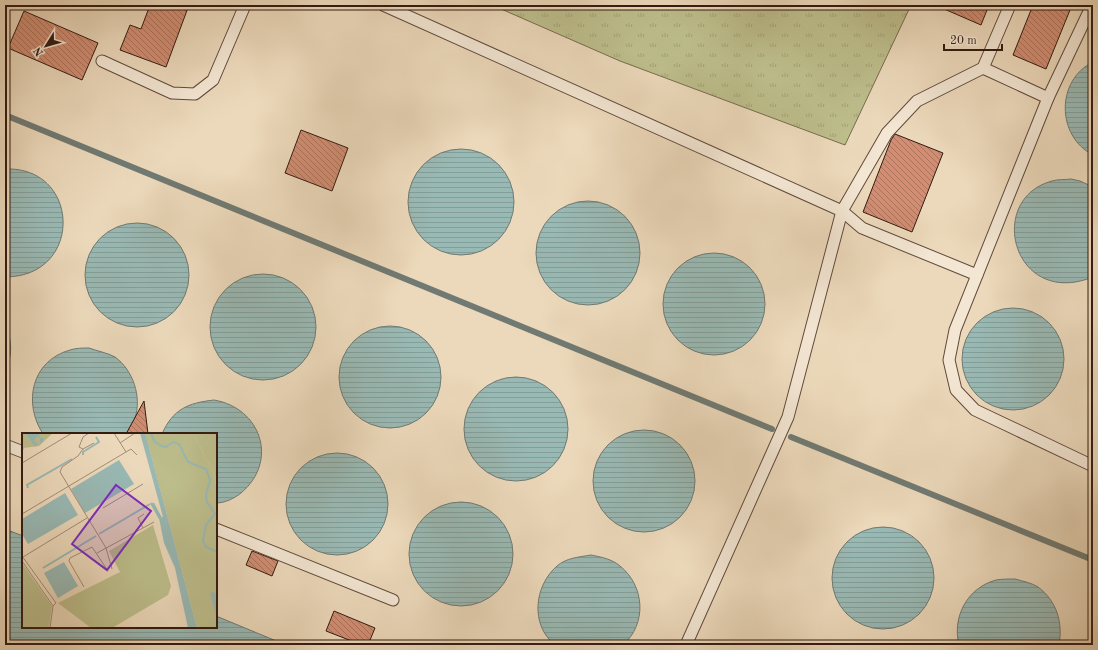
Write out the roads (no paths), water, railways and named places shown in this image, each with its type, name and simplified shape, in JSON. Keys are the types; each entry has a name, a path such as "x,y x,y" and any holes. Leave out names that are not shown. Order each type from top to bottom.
{"lane":[{"path":"102,61 172,92 195,94 213,80 245,5"},
{"path":"383,5 842,211 862,228 977,275"},
{"path":"686,645 788,417 842,211 887,133 917,101 983,68 1010,5"},
{"path":"1092,5 1048,98 955,330 949,360 956,390 975,410 1093,466"},
{"path":"983,68 1048,98"},
{"path":"5,445 22,452"},
{"path":"217,529 393,600"}],"water":[{"path":"1093,62 1093,155 1081,146 1072,135 1067,122 1065,108 1067,94 1072,81 1081,70"},
{"path":"461,149 481,153 499,164 510,182 514,202 510,222 499,240 481,251 461,255 441,251 423,240 412,222 408,202 412,182 423,164 441,153"},
{"path":"5,169 30,173 48,185 59,202 63,222 60,242 49,260 31,272 5,277"},
{"path":"1071,179 1093,187 1093,277 1066,283 1043,278 1027,265 1017,248 1014,228 1019,208 1031,192 1052,181"},
{"path":"588,201 608,205 617,210 631,224 636,233 640,253 636,273 631,282 617,296 608,301 588,305 568,301 559,296 545,282 540,273 536,253 540,233 545,224 559,210 568,205"},
{"path":"137,223 157,227 166,231 174,238 181,246 185,255 189,275 185,295 181,304 174,312 166,319 157,323 137,327 117,323 108,319 100,312 93,304 89,295 85,275 89,255 93,246 100,238 108,231 117,227"},
{"path":"714,253 734,257 742,261 750,268 757,276 761,284 765,304 761,324 757,332 750,340 742,347 734,351 714,355 694,351 686,347 678,340 671,332 667,324 663,304 667,284 671,276 678,268 686,261 694,257"},
{"path":"263,274 283,278 300,290 312,307 316,327 312,347 300,364 283,376 263,380 243,376 226,364 214,347 210,327 214,307 226,290 243,278"},
{"path":"1013,308 1032,312 1049,323 1060,340 1064,359 1060,378 1049,395 1032,406 1013,410 994,406 977,395 966,378 962,359 966,340 977,323 994,312"},
{"path":"5,326 8,331 11,349 5,372"},
{"path":"390,326 409,330 426,341 437,358 441,377 437,396 426,413 409,424 390,428 371,424 354,413 343,396 339,377 343,358 354,341 371,330"},
{"path":"89,348 115,357 127,369 131,376 136,393 137,410 135,418 127,433 42,433 33,409 32,397 34,384 39,373 47,363 57,355 72,349"},
{"path":"516,377 536,381 545,386 559,400 564,409 568,429 564,449 559,458 545,472 536,477 516,481 496,477 487,472 473,458 468,449 464,429 468,409 473,400 487,386 496,381"},
{"path":"214,400 230,405 243,413 253,425 259,438 262,452 259,466 253,480 236,497 219,503 217,503 217,433 162,433 166,425 176,413 189,405"},
{"path":"644,430 663,434 680,445 691,462 695,481 691,500 680,517 663,528 644,532 625,528 608,517 597,500 593,481 597,462 608,445 625,434"},
{"path":"337,453 347,454 366,461 380,475 387,494 387,514 380,533 366,547 347,554 337,555 327,554 308,547 294,533 287,514 286,504 287,494 294,475 308,461 327,454"},
{"path":"461,502 481,506 498,517 509,534 513,554 509,574 498,591 481,602 461,606 441,602 424,591 413,574 409,554 413,534 424,517 441,506"},
{"path":"883,527 893,528 912,535 926,549 933,568 933,588 926,607 912,621 893,628 883,629 873,628 854,621 840,607 833,588 832,578 833,568 840,549 854,535 873,528"},
{"path":"5,529 22,536 22,628 217,628 217,616 286,645 5,645"},
{"path":"591,555 614,562 628,574 638,594 640,605 636,627 631,636 623,645 555,645 547,637 539,616 538,606 543,584 549,574 564,561"},
{"path":"1015,579 1038,587 1050,599 1059,621 1059,645 959,645 957,634 960,614 970,597 986,584 996,580"}],"waterway":[{"path":"5,115 772,429"},
{"path":"791,437 1093,560"}]}
